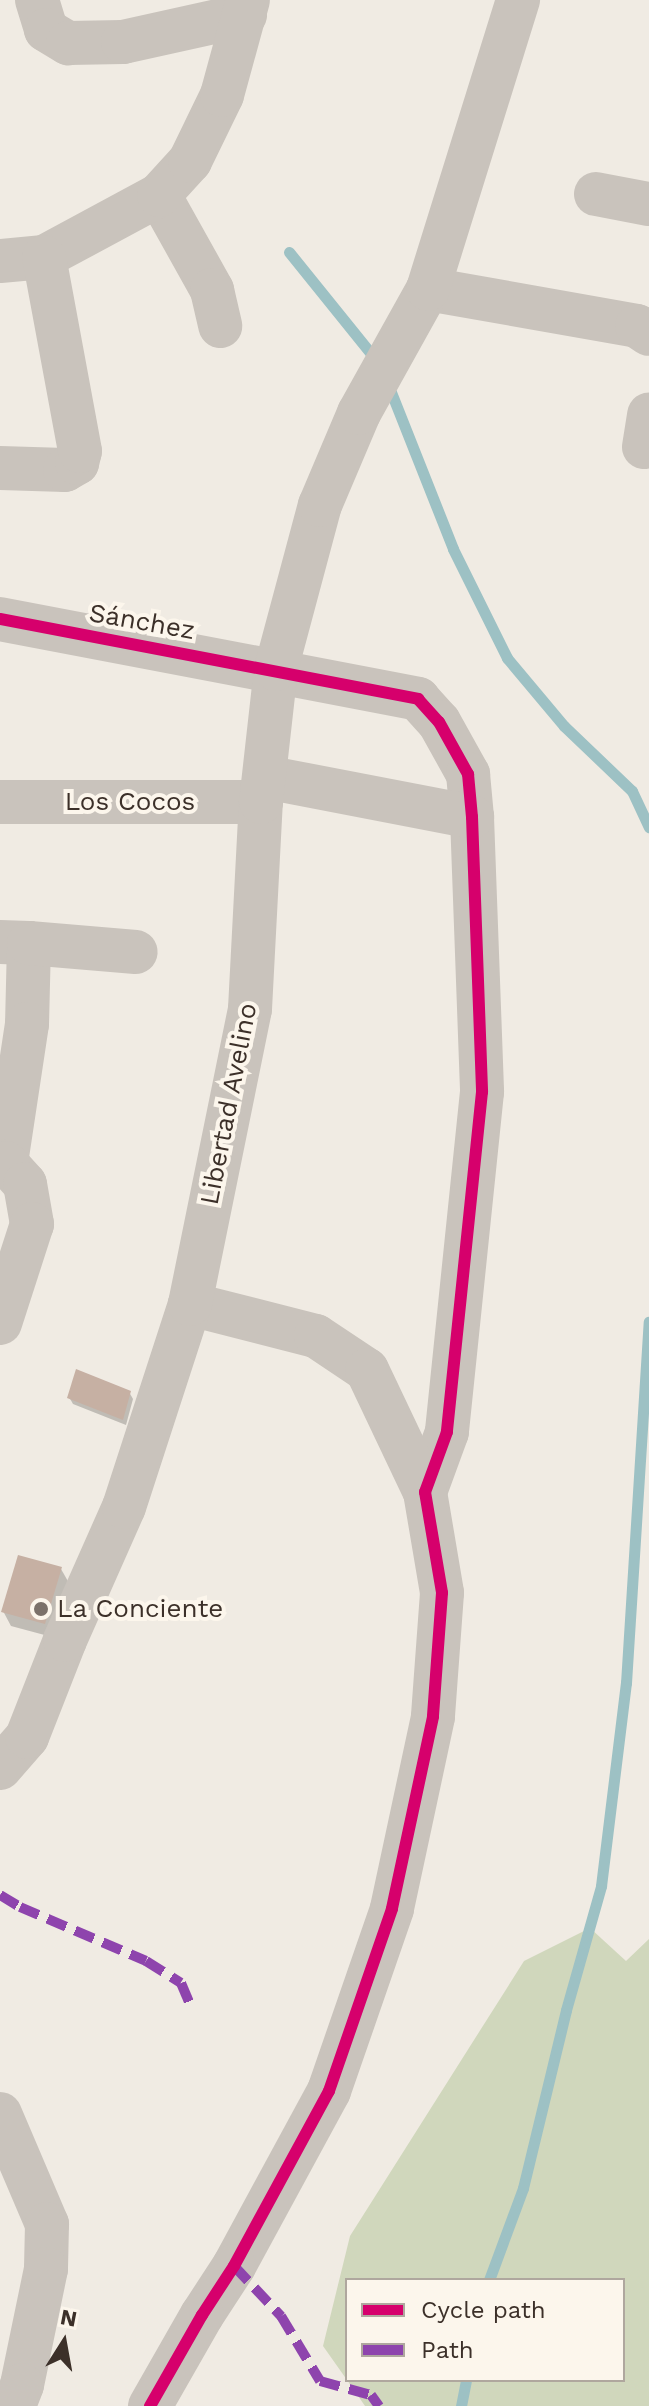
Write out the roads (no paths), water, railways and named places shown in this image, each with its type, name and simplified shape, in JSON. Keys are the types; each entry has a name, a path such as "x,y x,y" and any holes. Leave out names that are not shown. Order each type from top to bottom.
{"street":[{"path":"37,0 46,30 68,43 123,42 247,8"},
{"name":"Libertad Avelino","path":"0,1768 27,1737 65,1640 124,1507 190,1304 250,1009 263,790 276,669 320,505 359,413 428,289 518,0"},
{"path":"0,261 44,257 159,195 190,161 222,95 247,8"},
{"path":"596,194 649,204"},
{"path":"159,195 212,290 220,326"},
{"path":"0,468 65,470 77,463 80,451 44,257"},
{"path":"428,289 637,326 649,334"},
{"name":"Sánchez","path":"0,619 276,669 418,699 439,722 468,774 482,1092 447,1432 425,1492"},
{"name":"Los Cocos","path":"0,802 263,790 472,817"},
{"path":"0,1323 32,1224 10,1169 27,1024 15,942 136,952"},
{"path":"150,2406 234,2266 329,2091 392,1909 433,1717 442,1593 425,1492 367,1370 316,1336 190,1304"},
{"path":"0,2114 47,2224 46,2269 22,2385 14,2406"}],"waterway":[{"path":"289,252 377,361"},
{"path":"389,387 453,549 507,658 564,726 632,791 649,827"},
{"path":"490,2278 523,2188 566,2010 601,1886 626,1683 649,1322"},
{"path":"461,2406 466,2382"}],"place":[{"name":"La Conciente","path":"41,1609"}]}
